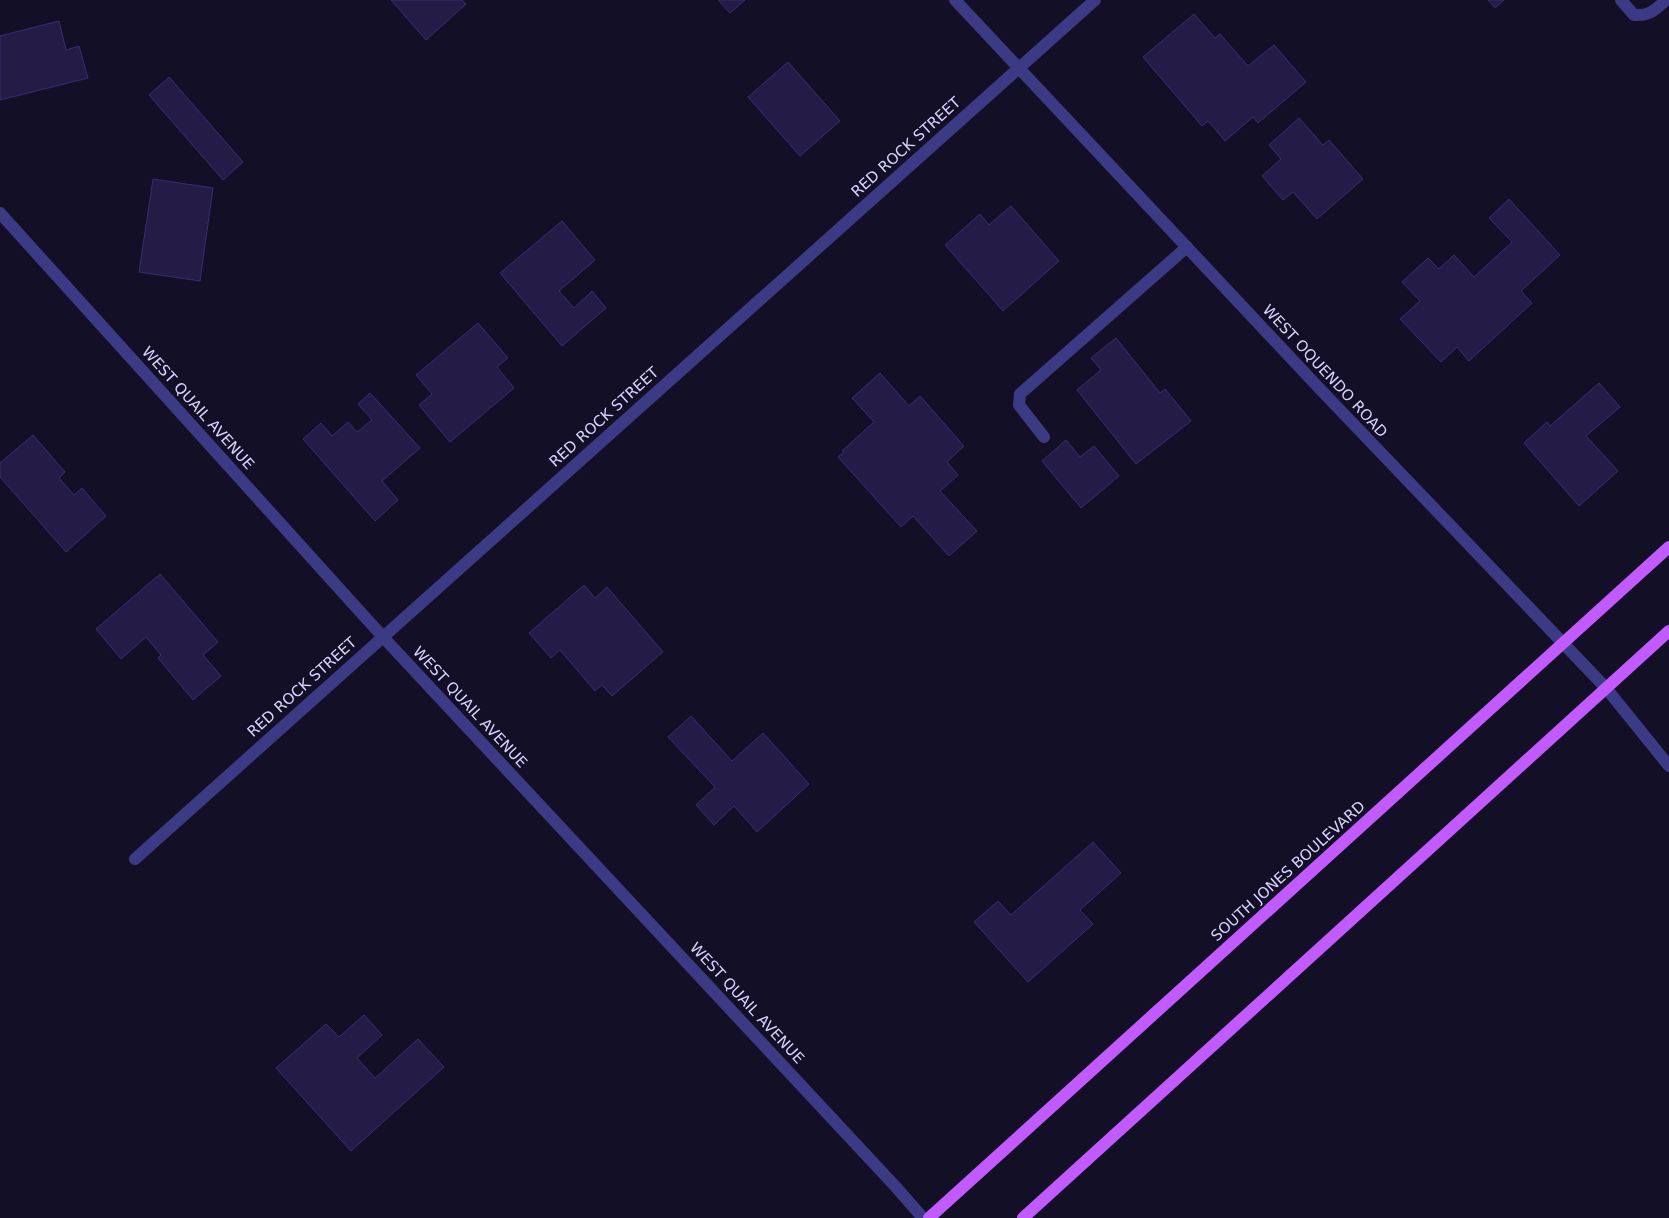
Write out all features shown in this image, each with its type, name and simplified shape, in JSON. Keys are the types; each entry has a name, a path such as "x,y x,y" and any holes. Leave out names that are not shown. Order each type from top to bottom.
{"main road":[{"name":"SOUTH JONES BOULEVARD","path":"930,1218 1669,547"},
{"path":"1023,1218 1669,631"}],"street":[{"name":"WEST OQUENDO ROAD","path":"955,0 1186,247 1606,688 1669,766"},
{"name":"RED ROCK STREET","path":"135,858 1095,0"},
{"path":"1621,0 1634,15 1644,16 1655,10 1666,0"},
{"name":"WEST QUAIL AVENUE","path":"0,213 383,637 923,1218"},
{"path":"1044,437 1020,405 1020,394 1186,247"}],"building":[{"path":"391,0 462,0 466,4 426,40"},
{"path":"718,0 745,0 730,13"},
{"path":"1488,0 1504,0 1495,8"},
{"path":"1194,14 1215,38 1220,34 1248,66 1274,45 1306,82 1258,123 1253,117 1225,141 1208,121 1202,126 1143,57"},
{"path":"59,21 66,50 79,46 88,78 0,100 0,36"},
{"path":"788,62 840,121 800,156 748,97"},
{"path":"169,77 243,162 223,180 149,95"},
{"path":"1299,118 1323,145 1329,140 1363,179 1317,219 1293,192 1283,200 1262,176 1281,159 1269,145"},
{"path":"153,179 213,188 200,281 139,272"},
{"path":"1509,199 1560,255 1521,291 1532,303 1469,361 1457,347 1441,362 1400,319 1420,301 1402,282 1428,258 1439,269 1454,255 1474,277 1512,242 1489,218"},
{"path":"1011,206 1059,261 1003,311 945,245 980,214 989,225"},
{"path":"562,221 595,260 559,291 574,308 592,291 606,308 562,346 500,273"},
{"path":"478,323 508,358 497,367 514,388 450,442 419,405 432,394 416,375"},
{"path":"1116,338 1160,393 1165,389 1191,421 1136,464 1077,390 1101,370 1091,358"},
{"path":"880,373 909,406 920,396 964,446 947,462 958,475 940,491 977,531 949,556 913,516 901,527 838,457 844,452 842,451 874,422 852,398"},
{"path":"1599,383 1620,407 1586,436 1618,471 1579,506 1524,443 1547,422 1550,426"},
{"path":"370,393 420,448 382,481 398,500 375,521 303,439 321,423 332,436 348,422 357,432 372,420 358,404"},
{"path":"33,435 65,472 59,478 74,495 82,488 106,516 66,552 0,477 0,463"},
{"path":"1066,440 1080,457 1094,446 1119,476 1081,508 1042,461"},
{"path":"160,574 218,642 203,655 221,676 193,700 158,658 161,655 146,637 121,659 96,629"},
{"path":"584,585 595,598 607,587 663,652 612,696 602,685 595,691 560,650 551,658 529,633"},
{"path":"691,716 732,761 763,733 809,784 757,832 734,806 714,825 696,805 715,787 668,737"},
{"path":"1093,842 1121,873 1080,910 1093,924 1028,982 974,922 998,901 1011,915"},
{"path":"364,1015 382,1035 357,1058 375,1078 418,1039 444,1067 351,1151 276,1068 326,1024 339,1037"}]}
